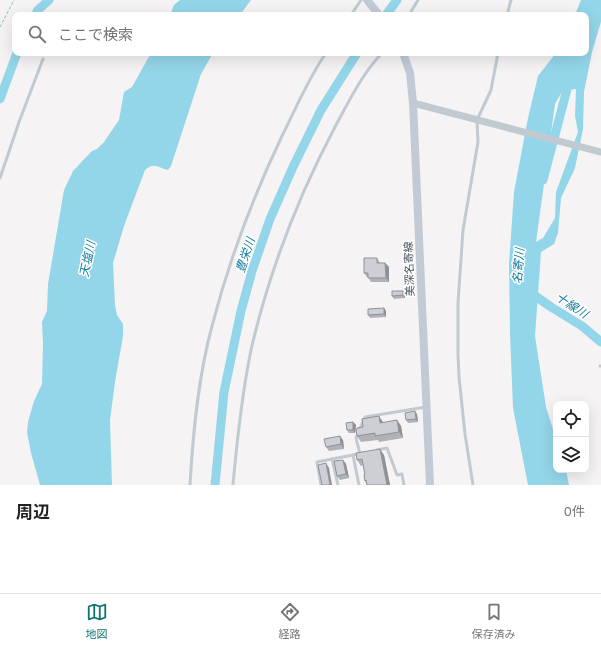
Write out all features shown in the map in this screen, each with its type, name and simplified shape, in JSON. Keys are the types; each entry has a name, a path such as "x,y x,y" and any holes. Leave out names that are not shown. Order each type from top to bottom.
{"main road":[{"path":"367,0 377,12"},
{"name":"美深名寄線","path":"404,56 410,73 413,103 430,485"}],"street":[{"path":"413,103 601,152"}],"lane":[{"path":"353,12 361,0"},
{"path":"411,12 418,0"},
{"path":"508,12 511,0"},
{"path":"190,485 193,438 200,382 211,327 224,282 260,182 297,105 318,64 324,56"},
{"path":"233,485 236,452 251,351 272,274 305,187 328,140 369,68 379,56"},
{"path":"473,485 465,434 459,377 458,318 463,230 478,142 478,120 490,90 497,56"},
{"path":"0,178 43,59"},
{"path":"360,454 356,438 365,417 426,407"},
{"path":"374,451 387,448 397,475 402,474 404,485"},
{"path":"321,485 317,462 367,452"},
{"path":"353,455 359,485"},
{"path":"332,459 338,485"}],"path":[{"path":"0,27 14,0"}],"water":[{"path":"180,0 251,0 242,12 171,12 174,5"},
{"path":"581,0 601,0 601,22 592,52 584,92 583,129 575,168 561,198 558,233 554,244 541,252 535,336 546,407 553,429 553,473 567,473 569,485 528,485 513,408 509,264 514,192 528,118 538,76 554,56 589,56 589,12 576,12","holes":["576,89 575,116 578,132 556,192 555,218 543,238 536,242 555,104 563,90"]},
{"name":"天塩川","path":"149,56 211,56 201,74 171,166 168,170 151,166 145,170 124,226 113,263 115,305 117,315 123,324 123,336 110,420 112,485 40,485 27,432 28,422 34,401 42,384 42,322 47,311 48,284 64,190 73,171 92,151 97,149 104,142 119,120 124,92 132,87"}],"building":[{"path":"364,258 377,258 377,263 385,263 386,278 368,278 368,273 364,273"},
{"path":"392,291 403,291 403,295 392,296"},
{"path":"384,308 384,314 368,315 368,309"},
{"path":"415,411 416,419 406,420 405,413"},
{"path":"379,416 380,423 397,420 399,432 375,436 375,433 357,436 357,428 363,427 362,419"},
{"path":"353,422 353,430 347,430 346,423"},
{"path":"340,436 341,444 326,447 324,439"},
{"path":"380,449 387,485 367,485 366,480 365,481 362,459 357,460 356,453"},
{"path":"343,460 346,474 337,476 334,461"},
{"path":"326,463 330,485 322,485 318,465"}],"waterway":[{"path":"37,12 49,0"},
{"name":"豊栄川","path":"388,12 397,0"},
{"path":"0,99 16,56"},
{"name":"豊栄川","path":"215,485 224,392 241,311 252,271 270,219 293,167 321,110 355,56"},
{"name":"名寄川","path":"543,180 570,78"},
{"name":"十線川","path":"527,290 582,326 601,342"}]}
